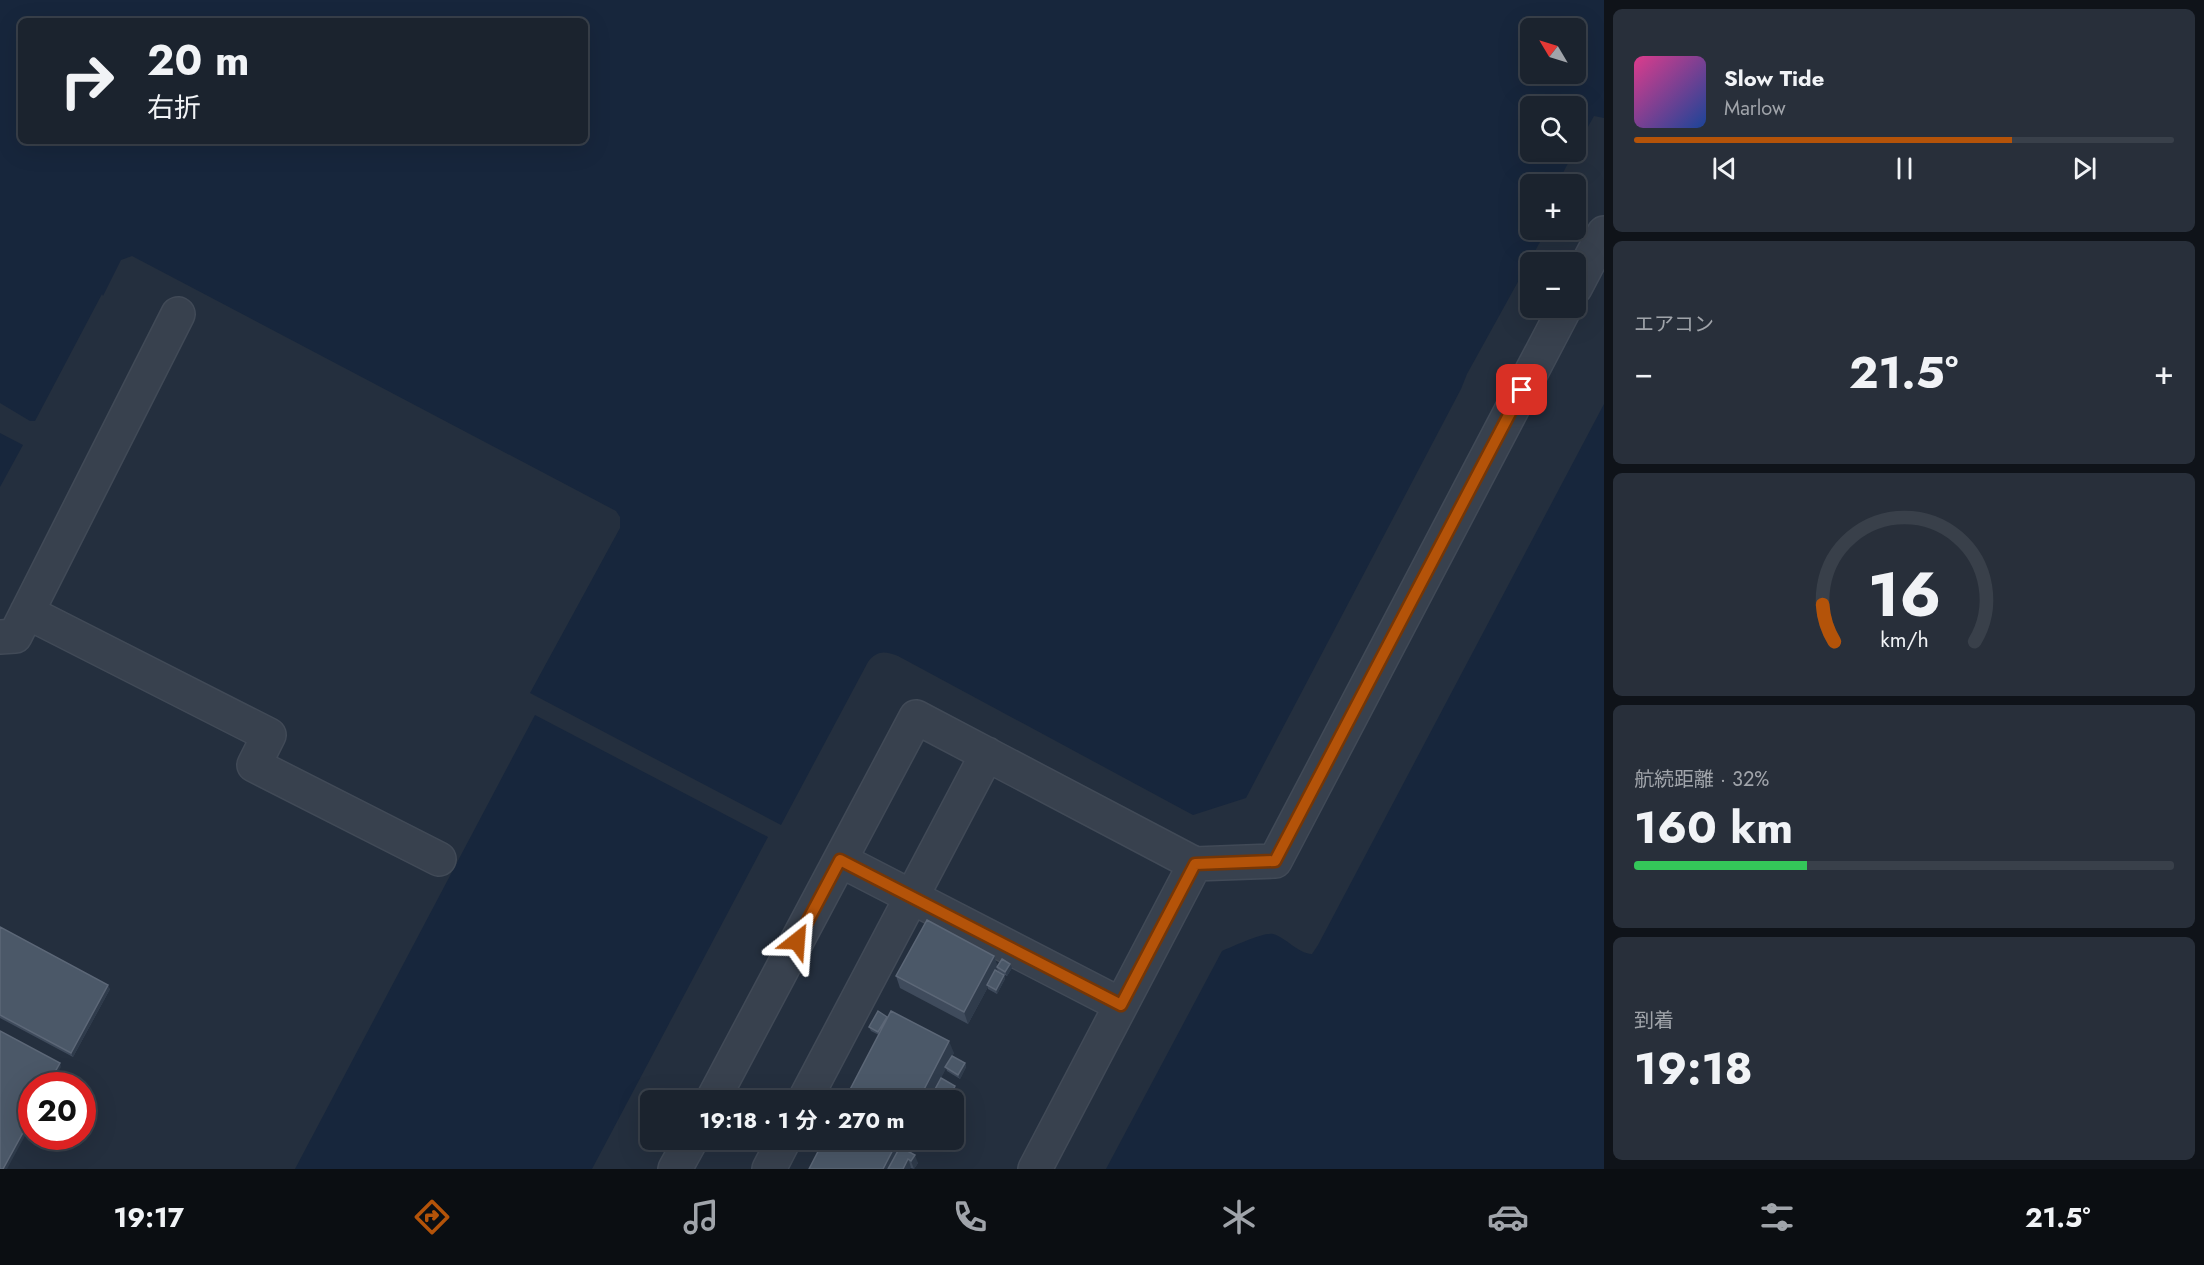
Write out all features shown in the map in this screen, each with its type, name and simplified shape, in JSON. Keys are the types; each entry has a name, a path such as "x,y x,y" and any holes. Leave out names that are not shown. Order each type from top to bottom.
{"lane":[{"path":"1586,267 1604,233"},
{"path":"0,637 15,636 178,314"},
{"path":"718,1090 916,717 1195,864 1275,861 1560,318"},
{"path":"27,612 269,735 254,765 439,859"},
{"path":"810,1090 987,754"},
{"path":"840,860 1121,1005"},
{"path":"1035,1169 1195,864"},
{"path":"675,1169 685,1150"},
{"path":"769,1169 779,1150"}],"water":[{"path":"0,0 1604,0 1604,118 1594,116 1586,130 1586,96 1520,96 1520,162 1569,162 1562,174 1520,174 1520,240 1541,240 1534,252 1520,252 1520,278 1467,374 1246,798 1193,815 889,653 878,654 868,662 781,825 530,693 620,528 620,517 616,511 132,256 121,260 35,421 30,421 0,403"},
{"path":"1604,404 1604,1169 1106,1169 1222,951 1268,934 1278,936 1307,953 1312,954 1318,945"},
{"path":"0,433 23,445 0,487"},
{"path":"535,715 768,837 592,1169 295,1169"}],"building":[{"path":"927,920 994,956 964,1012 896,976"},
{"path":"0,927 108,985 71,1053 0,1015"},
{"path":"1002,959 1010,964 1005,972 997,967"},
{"path":"995,970 1004,975 996,990 987,985"},
{"path":"878,1011 887,1017 878,1032 869,1027"},
{"path":"891,1011 949,1041 924,1090 850,1090"},
{"path":"0,1031 60,1063 55,1072 18,1072 18,1142 3,1169 0,1169"},
{"path":"952,1056 965,1063 958,1075 945,1067"},
{"path":"941,1078 955,1086 953,1090 935,1090"},
{"path":"819,1150 893,1150 883,1169 809,1169"},
{"path":"898,1150 906,1150 915,1155 911,1161 908,1159 903,1169 888,1169"}],"route":[{"path":"797,941 840,860 1121,1005 1195,864 1275,861 1522,390"}]}
